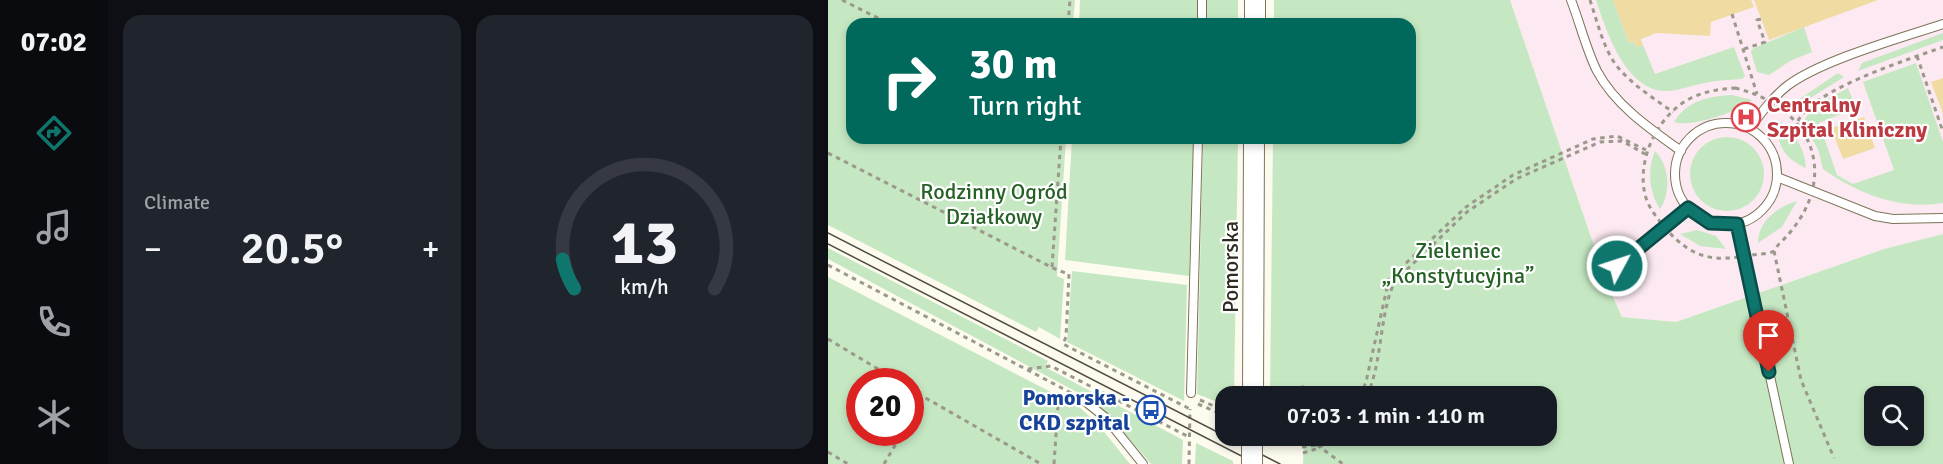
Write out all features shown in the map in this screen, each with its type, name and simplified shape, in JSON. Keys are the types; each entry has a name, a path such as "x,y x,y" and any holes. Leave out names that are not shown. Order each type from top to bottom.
{"street":[{"path":"1255,0 1255,18"},
{"name":"Pomorska","path":"1253,386 1254,144"},
{"path":"1252,446 1252,464"}],"lane":[{"path":"1202,0 1202,18"},
{"path":"1571,0 1596,69 1603,81 1625,106 1681,151"},
{"path":"1750,128 1770,102 1788,85 1810,73 1943,24"},
{"path":"1726,123 1750,128 1771,151 1777,177 1773,193 1765,207 1752,218 1737,224 1710,223 1688,208 1676,181 1681,151 1688,140 1712,125 1726,123"},
{"path":"1190,397 1198,144"},
{"path":"1777,177 1875,216 1893,219 1943,218"},
{"path":"1617,266 1688,208"},
{"path":"1737,224 1788,464"},
{"path":"1086,402 1106,418 1143,464"}],"path":[{"path":"842,0 878,18"},
{"path":"1068,18 1070,0"},
{"path":"1590,0 1615,64 1634,83 1673,112"},
{"path":"1732,14 1757,94"},
{"path":"1744,49 1765,42 1757,20 1761,19"},
{"path":"1798,121 1810,108 1837,90 1943,47"},
{"path":"1917,56 1943,132"},
{"path":"1736,88 1757,94 1798,121 1816,164 1816,179 1798,223 1774,251 1725,260 1697,254 1678,242 1665,227 1647,200 1643,178 1646,152 1673,112 1684,102 1707,92 1736,88"},
{"path":"1364,386 1389,279 1466,207 1513,175 1593,139 1617,136 1646,152"},
{"path":"1368,386 1395,280 1467,212 1516,179 1600,142 1622,141 1646,152"},
{"path":"1052,267 1061,144"},
{"path":"828,153 1069,274 1066,337 1063,344 1190,409"},
{"path":"1774,251 1801,380 1834,458"},
{"path":"828,265 1028,369 1086,402"},
{"path":"828,339 876,368"},
{"path":"1028,369 1052,366 1190,437"},
{"path":"924,396 1041,464"},
{"path":"1189,464 1190,397"},
{"path":"1190,397 1215,407"},
{"path":"1190,397 1215,411"},
{"path":"1054,464 1058,405 1086,402"},
{"path":"884,464 895,446"},
{"path":"1302,447 1318,446 1343,464"},
{"path":"1303,453 1318,446"},
{"path":"828,452 848,464"}],"shaded area":[{"name":"Centralny Szpital Kliniczny","path":"1510,0 1943,0 1943,234 1884,249 1676,322 1622,317 1607,284"}],"green space":[{"name":"Rodzinny Ogród Działkowy","path":"828,0 1075,0 1074,18 846,18 846,144 1066,144 1057,276 1064,279 1060,339 1039,327 1036,332 828,225"},
{"path":"1080,0 1198,0 1197,18 1079,18"},
{"path":"1207,0 1238,0 1238,18 1206,18"},
{"name":"Zieleniec „Konstytucyjna”","path":"1274,0 1510,0 1607,284 1622,317 1676,322 1884,249 1943,234 1943,464 1303,464 1304,446 1557,446 1557,386 1270,386 1273,144 1416,144 1416,18 1274,18"},
{"path":"1596,0 1613,0 1629,43 1634,41 1636,47 1643,45 1655,74 1734,47 1745,76 1742,79 1714,81 1670,91 1651,88 1639,81 1628,70 1619,56 1605,27"},
{"path":"1804,27 1812,52 1790,61 1769,75 1757,72 1752,49"},
{"path":"1943,33 1943,40 1858,71 1862,63"},
{"path":"1916,63 1943,142 1943,203 1927,205 1895,202 1850,186 1823,169 1818,149 1804,125 1809,113 1829,98 1848,88 1856,108 1819,123 1837,175 1853,184 1894,170 1863,82"},
{"path":"1838,73 1844,77 1796,107 1792,104"},
{"path":"1732,95 1752,100 1746,105 1714,118 1691,123 1674,122 1692,104"},
{"path":"1780,121 1798,142 1806,168 1792,160 1783,150 1779,137"},
{"path":"1720,137 1734,137 1748,143 1758,153 1764,167 1762,188 1748,205 1734,211 1720,211 1706,205 1696,195 1690,181 1690,167 1696,153 1706,143"},
{"path":"1072,144 1194,144 1189,276 1065,260"},
{"path":"1203,144 1238,144 1234,386 1215,386 1215,401 1197,394"},
{"path":"1655,151 1664,164 1667,179 1666,195 1660,209 1653,195 1650,181 1652,158"},
{"path":"1797,201 1782,227 1758,243 1761,228 1770,216 1782,207"},
{"path":"1697,230 1716,236 1726,249 1700,246 1680,234"},
{"path":"828,248 1048,361 1045,367 1183,440 1182,464 1151,464 1109,415 1088,398 828,259"},
{"path":"1072,271 1187,285 1184,401 1067,342"},
{"path":"828,277 1078,406 1097,423 1130,464 828,464"},
{"path":"1196,443 1233,461 1233,464 1195,464"}],"building":[{"path":"1613,0 1751,0 1754,7 1711,22 1710,36 1657,33 1641,39 1643,45 1636,47 1634,41 1629,43"},
{"path":"1754,0 1878,0 1769,40"},
{"path":"1943,78 1943,114 1931,82"},
{"path":"1864,117 1875,148 1843,159 1831,128"}],"tram line":[{"path":"828,233 1280,464"},
{"path":"828,244 1257,464"}],"place":[{"name":"Centralny Szpital Kliniczny","path":"1746,117"},
{"name":"Pomorska - CKD szpital","path":"1151,410"}],"route":[{"path":"1617,266 1688,208 1698,217 1710,223 1737,224 1769,372"}]}
